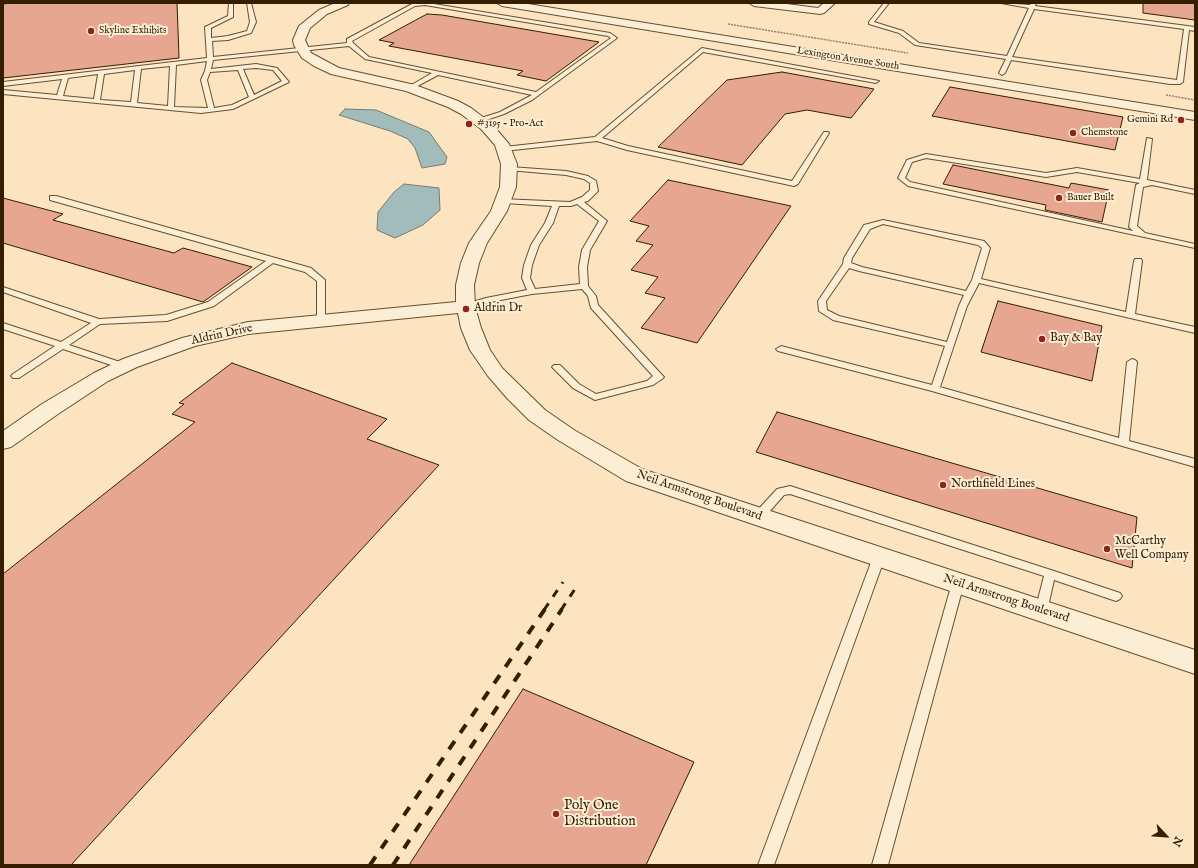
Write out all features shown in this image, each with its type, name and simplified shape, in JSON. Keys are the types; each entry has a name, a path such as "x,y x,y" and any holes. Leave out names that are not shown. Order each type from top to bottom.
{"street":[{"path":"302,48 300,35 305,26 323,12 344,3"},
{"name":"Lexington Avenue South","path":"502,3 1195,116"},
{"name":"Lexington Avenue South","path":"554,3 1195,106"},
{"path":"754,3 820,11 830,3"},
{"name":"Neil Armstrong Boulevard","path":"302,48 311,59 335,71 410,88 453,104 480,120 495,135 504,148 510,169 508,187 504,201 478,243 470,263 465,285 466,307 471,328 480,350 495,372 537,415 560,431 634,475 1195,662"},
{"name":"Aldrin Drive","path":"3,442 74,393 123,366 159,352 219,334 263,326 466,307"}],"lane":[{"path":"212,110 204,80 208,71 210,59 208,27 230,17 231,3"},
{"path":"209,40 228,38 249,32 253,22 249,3"},
{"path":"887,3 871,23 901,32 917,44 1163,81 1180,82 1188,47 1187,28"},
{"path":"1003,3 1033,5 1195,29"},
{"path":"350,44 349,40 414,5 425,4 610,35 614,38 537,94 502,113 480,120"},
{"path":"1002,74 1033,5"},
{"path":"3,84 302,48 350,44 367,58 537,94"},
{"path":"597,139 702,50 876,81"},
{"path":"171,108 173,64"},
{"path":"3,92 201,112 233,107 286,82 275,69 256,66 208,71"},
{"path":"134,105 138,67"},
{"path":"240,68 252,98"},
{"path":"97,101 101,72"},
{"path":"410,88 437,73"},
{"path":"60,97 66,76"},
{"path":"23,94 27,80"},
{"path":"504,148 597,139 627,148 794,184 826,133"},
{"path":"1143,182 1149,139"},
{"path":"1195,192 1077,170 1046,175 926,156 910,161 901,178 908,184 1195,246"},
{"path":"504,201 556,204 578,201 586,198 594,191 594,182 586,176 510,169"},
{"path":"1142,235 1133,227 1140,185 1152,183"},
{"path":"53,198 308,270 322,280 321,320"},
{"path":"558,367 576,386 595,397 650,383 659,377 594,306 592,296 584,286 583,267 586,250 603,221 578,201"},
{"path":"532,292 526,278 528,265 535,245 549,223 556,204"},
{"path":"935,389 950,345 963,306 976,280 986,248 981,243 972,240 883,222 867,227 848,258 847,264 822,301 823,311 836,318 950,345"},
{"path":"3,289 98,322 167,318 211,304 272,260"},
{"path":"1130,315 1138,261"},
{"path":"847,264 859,269 969,294"},
{"path":"976,280 1195,330"},
{"path":"466,307 489,300 532,292 584,286"},
{"path":"16,376 98,322"},
{"path":"3,326 123,366"},
{"path":"781,349 935,389 1195,463"},
{"path":"1124,443 1132,362"},
{"path":"758,517 781,492 790,490 1116,596"},
{"path":"766,865 880,557"},
{"path":"1041,611 1050,574"},
{"path":"880,865 958,583"}],"water":[{"path":"345,109 376,110 429,132 447,157 445,164 422,168 415,148 408,139 390,131 339,115"},
{"path":"404,184 439,188 440,210 423,225 395,238 377,230 378,212 394,192"}],"building":[{"name":"Skyline Exhibits","path":"177,3 179,58 3,78 3,4"},
{"path":"1143,3 1195,3 1195,20 1143,13"},
{"path":"427,14 442,15 599,42 546,81 517,75 523,71 389,46 394,43 379,40"},
{"path":"782,72 874,89 851,118 807,110 785,114 742,165 658,147 727,80"},
{"name":"Chemstone","path":"950,87 1123,117 1115,150 932,116"},
{"name":"Bauer Built","path":"953,165 1069,188 1071,183 1109,190 1102,222 1045,210 1046,205 943,184"},
{"path":"668,180 791,206 697,343 641,328 665,298 645,293 658,277 631,270 653,245 636,241 649,226 630,221"},
{"path":"3,198 63,214 53,220 174,253 183,248 252,267 203,302 3,243"},
{"name":"Bay & Bay","path":"998,301 1102,326 1092,381 981,352"},
{"path":"232,363 387,419 367,439 439,465 71,865 3,865 3,574 195,422 172,414 184,404 179,403"},
{"name":"Northfield Lines","path":"777,412 1137,517 1132,568 756,452"},
{"name":"Poly One Distribution","path":"523,689 694,762 646,865 409,865"}],"railway":[{"path":"544,610 563,582"},
{"path":"561,610 575,589"},
{"path":"370,865 545,609"},
{"path":"393,865 562,609"}],"place":[{"name":"Skyline Exhibits","path":"91,31"},
{"name":"Gemini Rd","path":"1181,120"},
{"name":"#3195 - Pro-Act","path":"469,124"},
{"name":"Chemstone","path":"1073,133"},
{"name":"Bauer Built","path":"1059,198"},
{"name":"Aldrin Dr","path":"466,309"},
{"name":"Bay & Bay","path":"1042,339"},
{"name":"Northfield Lines","path":"943,485"},
{"name":"McCarthy Well Company","path":"1107,549"},
{"name":"Poly One Distribution","path":"556,814"}]}
